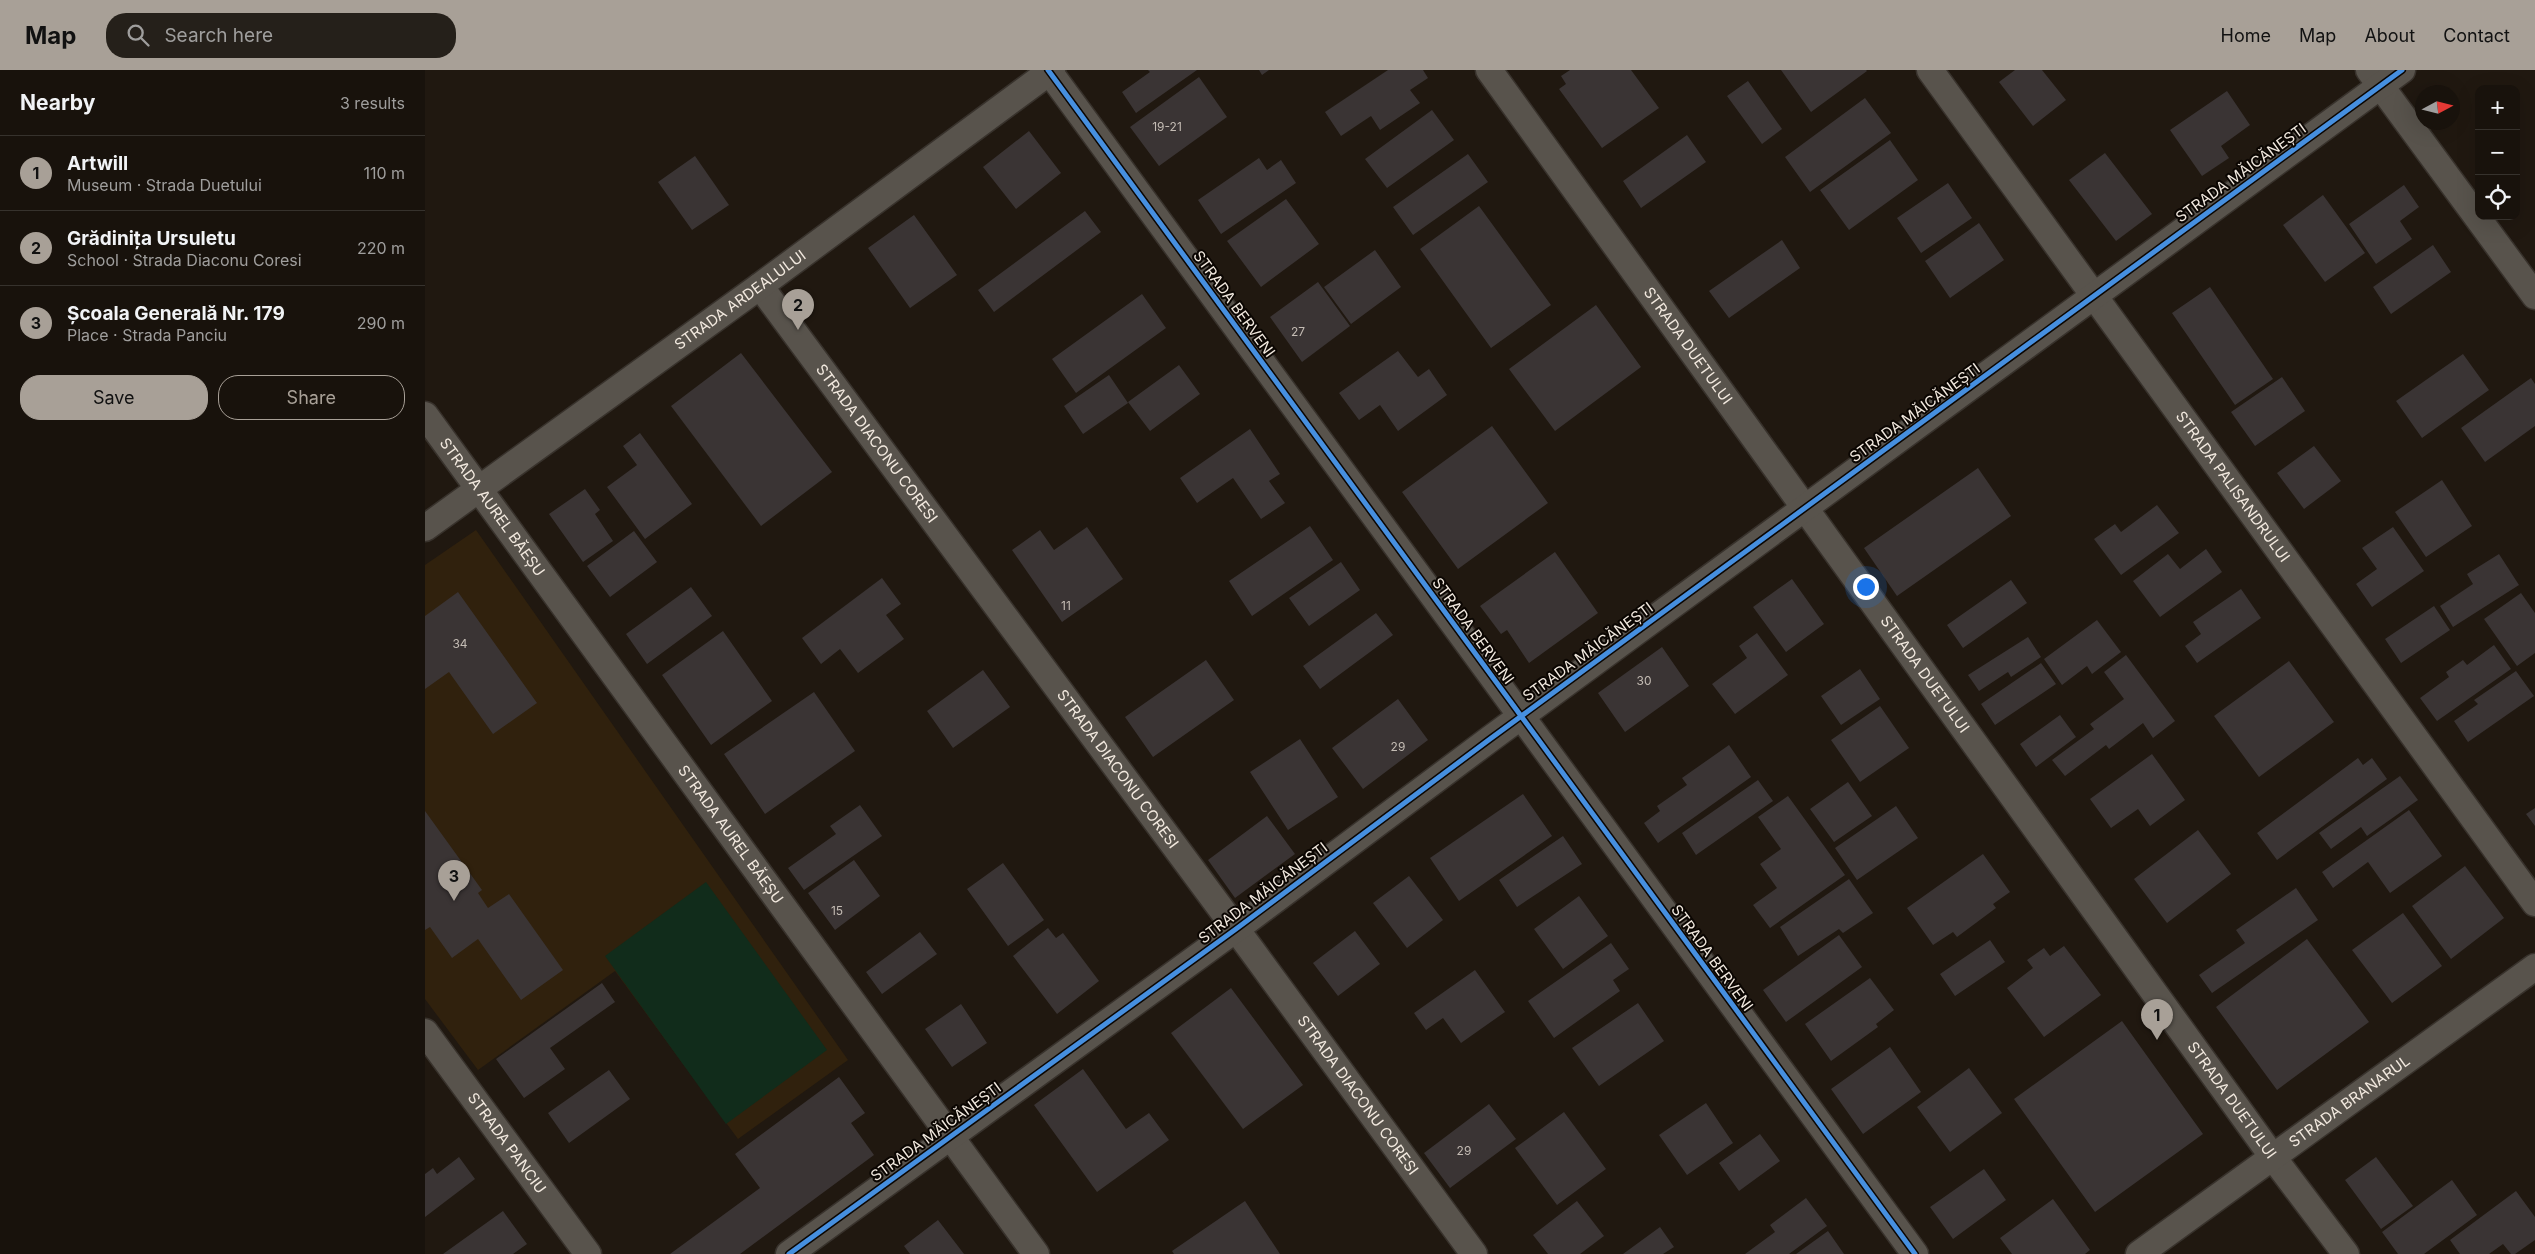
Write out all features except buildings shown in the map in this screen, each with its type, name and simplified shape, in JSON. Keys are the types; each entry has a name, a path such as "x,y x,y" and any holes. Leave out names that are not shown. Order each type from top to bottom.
{"street":[{"name":"STRADA DUETULUI","path":"1489,70 2272,1156 2346,1254"},
{"name":"STRADA PALISANDRULUI","path":"1930,70 2535,903"},
{"name":"STRADA MĂICĂNEȘTI","path":"789,1254 2094,297 2375,78 2402,70"},
{"name":"STRADA ARDEALULUI","path":"425,528 760,286 1050,71"},
{"name":"STRADA BERVENI","path":"1050,71 1520,717 1915,1254"},
{"path":"2375,78 2535,296"},
{"name":"STRADA DIACONU CORESI","path":"760,286 1236,928 1474,1254"},
{"name":"STRADA AUREL BĂEȘU","path":"425,415 478,491 1036,1254"},
{"name":"STRADA BRANARUL","path":"2139,1254 2535,967"},
{"name":"STRADA PANCIU","path":"425,1032 588,1254"}],"shaded area":[{"path":"476,530 848,1060 738,1139 615,971 478,1070 425,999 425,565"}],"green space":[{"path":"706,882 827,1050 726,1124 605,956"}],"cycle path":[{"path":"1048,70 1915,1254"},
{"path":"789,1254 1236,929 1490,739 2402,70"}],"place":[{"name":"Grădinița Ursuletu","path":"798,330"},
{"name":"Școala Generală Nr. 179","path":"454,901"},
{"name":"Artwill","path":"2157,1040"}]}
